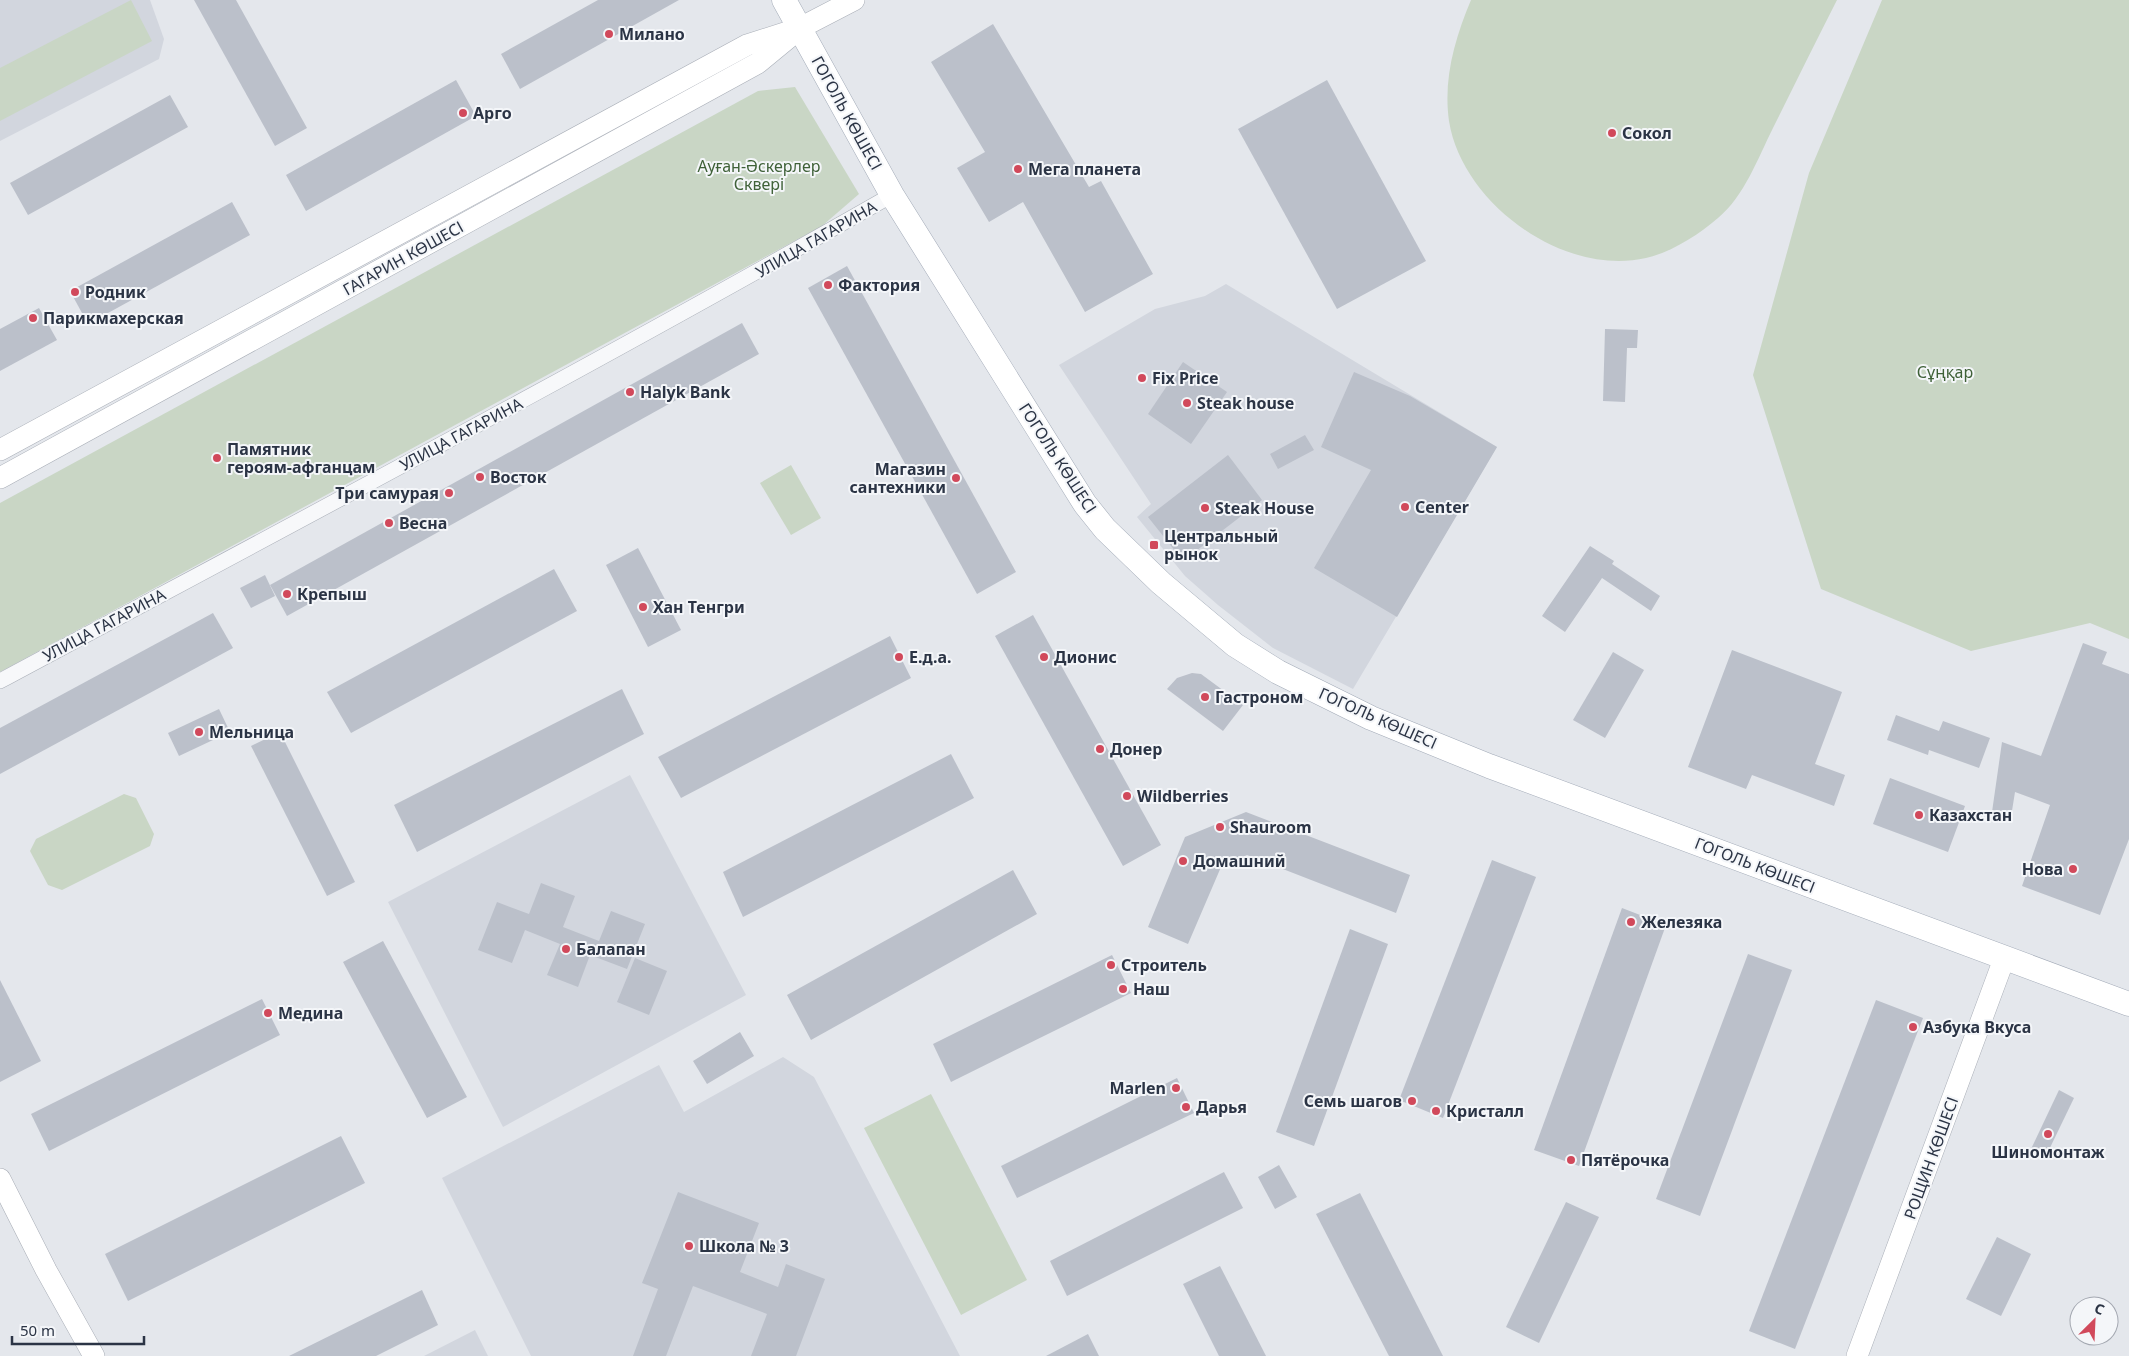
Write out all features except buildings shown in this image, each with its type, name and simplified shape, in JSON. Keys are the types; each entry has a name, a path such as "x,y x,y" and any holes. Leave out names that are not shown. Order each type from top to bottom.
{"main road":[{"name":"ГОГОЛЬ КӨШЕСІ","path":"784,0 892,195 1085,504 1105,529 1161,583 1235,645 1278,672 1371,718 1489,766 2129,1004"}],"street":[{"name":"ГАГАРИН КӨШЕСІ","path":"0,450 747,44 800,28 854,0"},
{"name":"ГАГАРИН КӨШЕСІ","path":"0,478 758,63 800,28"},
{"name":"УЛИЦА ГАГАРИНА","path":"0,681 496,416 778,261 892,195"},
{"name":"РОЩИН КӨШЕСІ","path":"1857,1356 2004,959"},
{"path":"0,1179 46,1270 94,1356"}],"shaded area":[{"path":"0,0 150,0 164,39 159,59 0,141"},
{"name":"Центральный рынок","path":"1226,284 1497,447 1353,689 1273,648 1218,605 1185,576 1137,517 1151,504 1059,365 1155,309 1205,296"},
{"name":"Балапан","path":"630,775 746,995 503,1127 388,902"},
{"name":"Школа № 3","path":"783,1057 814,1077 960,1356 531,1356 442,1178 659,1065 684,1112"},
{"path":"475,1330 488,1356 424,1356"}],"green space":[{"path":"131,0 152,41 0,121 0,68"},
{"name":"Сокол","path":"1471,0 1837,0 1750,176 1727,209 1693,237 1665,252 1646,258 1614,261 1582,256 1551,245 1521,227 1495,205 1474,180 1458,151 1449,121 1449,74 1455,44"},
{"name":"Сұңқар","path":"1882,0 2129,0 2129,639 2090,623 1971,651 1821,589 1753,375 1809,173"},
{"name":"Ауған-Әскерлер Сквері","path":"795,87 859,194 822,226 0,672 0,503 758,91"},
{"path":"791,465 821,518 791,535 760,483"},
{"path":"124,794 136,798 154,834 150,846 62,890 48,885 30,851 36,839"},
{"path":"931,1094 1027,1280 961,1315 864,1128"}],"place":[{"name":"Милано","path":"609,34"},
{"name":"Арго","path":"463,113"},
{"name":"Сокол","path":"1612,133"},
{"name":"Мега планета","path":"1018,169"},
{"name":"Фактория","path":"828,285"},
{"name":"Родник","path":"75,292"},
{"name":"Парикмахерская","path":"33,318"},
{"name":"Fix Price","path":"1142,378"},
{"name":"Halyk Bank","path":"630,392"},
{"name":"Steak house","path":"1187,403"},
{"name":"Памятник героям-афганцам","path":"217,458"},
{"name":"Восток","path":"480,477"},
{"name":"Магазин сантехники","path":"956,478"},
{"name":"Три самурая","path":"449,493"},
{"name":"Center","path":"1405,507"},
{"name":"Steak House","path":"1205,508"},
{"name":"Весна","path":"389,523"},
{"name":"Центральный рынок","path":"1154,545"},
{"name":"Крепыш","path":"287,594"},
{"name":"Хан Тенгри","path":"643,607"},
{"name":"Е.д.а.","path":"899,657"},
{"name":"Дионис","path":"1044,657"},
{"name":"Гастроном","path":"1205,697"},
{"name":"Мельница","path":"199,732"},
{"name":"Донер","path":"1100,749"},
{"name":"Wildberries","path":"1127,796"},
{"name":"Казахстан","path":"1919,815"},
{"name":"Shauroom","path":"1220,827"},
{"name":"Домашний","path":"1183,861"},
{"name":"Нова","path":"2073,869"},
{"name":"Железяка","path":"1631,922"},
{"name":"Балапан","path":"566,949"},
{"name":"Строитель","path":"1111,965"},
{"name":"Наш","path":"1123,989"},
{"name":"Медина","path":"268,1013"},
{"name":"Азбука Вкуса","path":"1913,1027"},
{"name":"Marlen","path":"1176,1088"},
{"name":"Семь шагов","path":"1412,1101"},
{"name":"Дарья","path":"1186,1107"},
{"name":"Кристалл","path":"1436,1111"},
{"name":"Шиномонтаж","path":"2048,1134"},
{"name":"Пятёрочка","path":"1571,1160"},
{"name":"Школа № 3","path":"689,1246"}]}
